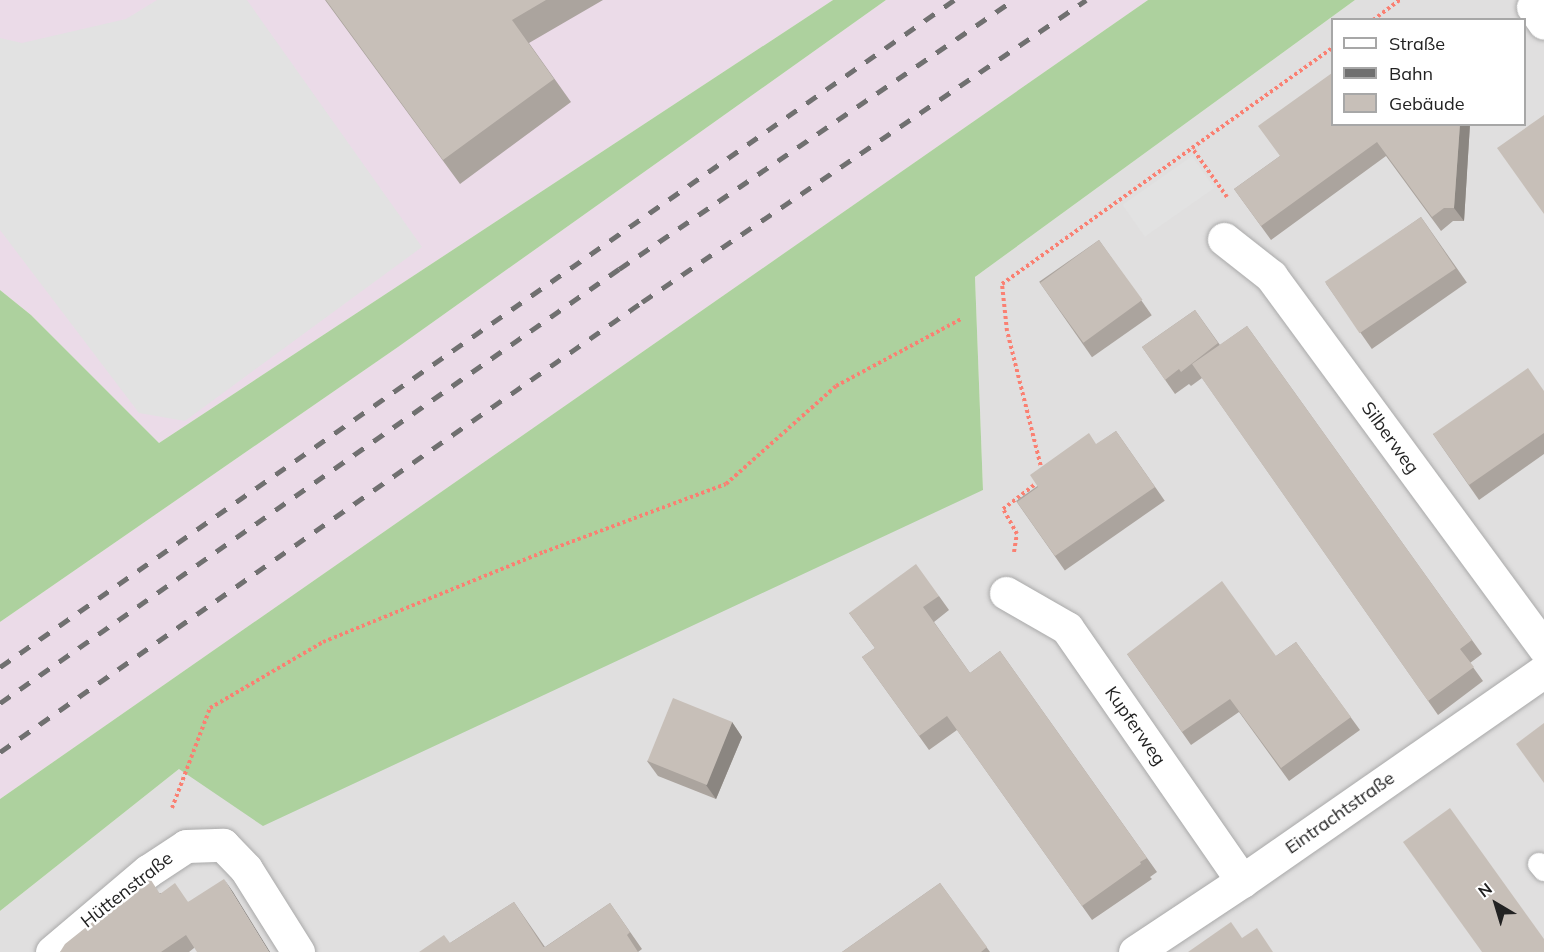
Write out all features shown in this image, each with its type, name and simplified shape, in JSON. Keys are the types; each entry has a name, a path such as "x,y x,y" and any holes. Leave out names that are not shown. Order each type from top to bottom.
{"street":[{"name":"Silberweg","path":"1224,239 1271,276 1544,647"},
{"name":"Kupferweg","path":"1006,593 1067,628 1242,881"},
{"name":"Eintrachtstraße","path":"1135,952 1242,881 1544,671"},
{"name":"Hüttenstraße","path":"52,952 147,871 186,846 223,845 246,868 298,952"}],"path":[{"path":"1376,18 1400,0"},
{"path":"1006,593 1017,534 1004,508 1044,477 1007,331 1002,284 1331,49"},
{"path":"1192,148 1227,197 1224,239"},
{"path":"147,871 210,708 323,642 544,552 726,484 836,386 961,319"}],"shaded area":[{"path":"0,0 833,0 159,443 31,315 0,290"},
{"path":"157,0 247,0 422,247 185,421 139,413 0,230 0,38 22,43 126,19"},
{"path":"886,0 1148,0 0,799 0,622 398,347"},
{"path":"1355,0 1544,0 1544,952 0,952 0,911 179,769 983,490 975,277"},
{"path":"1192,156 1214,188 1145,237 1122,205"}],"green space":[{"path":"833,0 886,0 398,347 0,622 0,290 31,315 159,443"},
{"path":"1148,0 1355,0 975,277 983,490 263,826 179,769 0,911 0,799"}],"building":[{"path":"326,0 546,0 512,20 554,79 443,160"},
{"path":"1331,74 1331,126 1460,126 1454,208 1444,208 1432,217 1377,142 1261,226 1234,189 1280,156 1258,126"},
{"path":"1544,115 1544,214 1497,148"},
{"path":"1421,217 1456,268 1360,333 1325,282"},
{"path":"1099,240 1142,300 1083,343 1040,283"},
{"path":"1195,310 1218,343 1181,372 1179,369 1165,380 1142,347"},
{"path":"1247,326 1472,640 1460,649 1474,667 1428,701 1192,364"},
{"path":"1528,368 1544,391 1544,433 1469,485 1433,434"},
{"path":"1116,431 1155,487 1055,556 1017,502 1038,487 1030,475 1089,433 1096,444"},
{"path":"916,564 939,596 923,607 970,673 1000,651 1147,858 1082,906 947,716 919,736 862,657 875,648 849,613"},
{"path":"1222,581 1276,656 1296,642 1351,717 1281,768 1230,699 1182,732 1127,654"},
{"path":"673,698 732,722 707,785 648,761"},
{"path":"1544,723 1544,783 1516,744"},
{"path":"1450,808 1544,939 1544,952 1482,952 1403,842"},
{"path":"149,877 160,894 175,883 188,902 224,879 269,952 197,952 186,935 161,952 60,952 65,944"},
{"path":"940,883 987,947 981,952 842,952"},
{"path":"514,902 544,948 610,903 630,932 627,935 638,952 419,952 444,935 450,943"},
{"path":"1231,922 1242,938 1257,928 1273,952 1188,952"}],"railway":[{"path":"0,667 954,0"},
{"path":"0,703 619,269 1014,0"},
{"path":"0,752 642,302 1086,0"}]}
